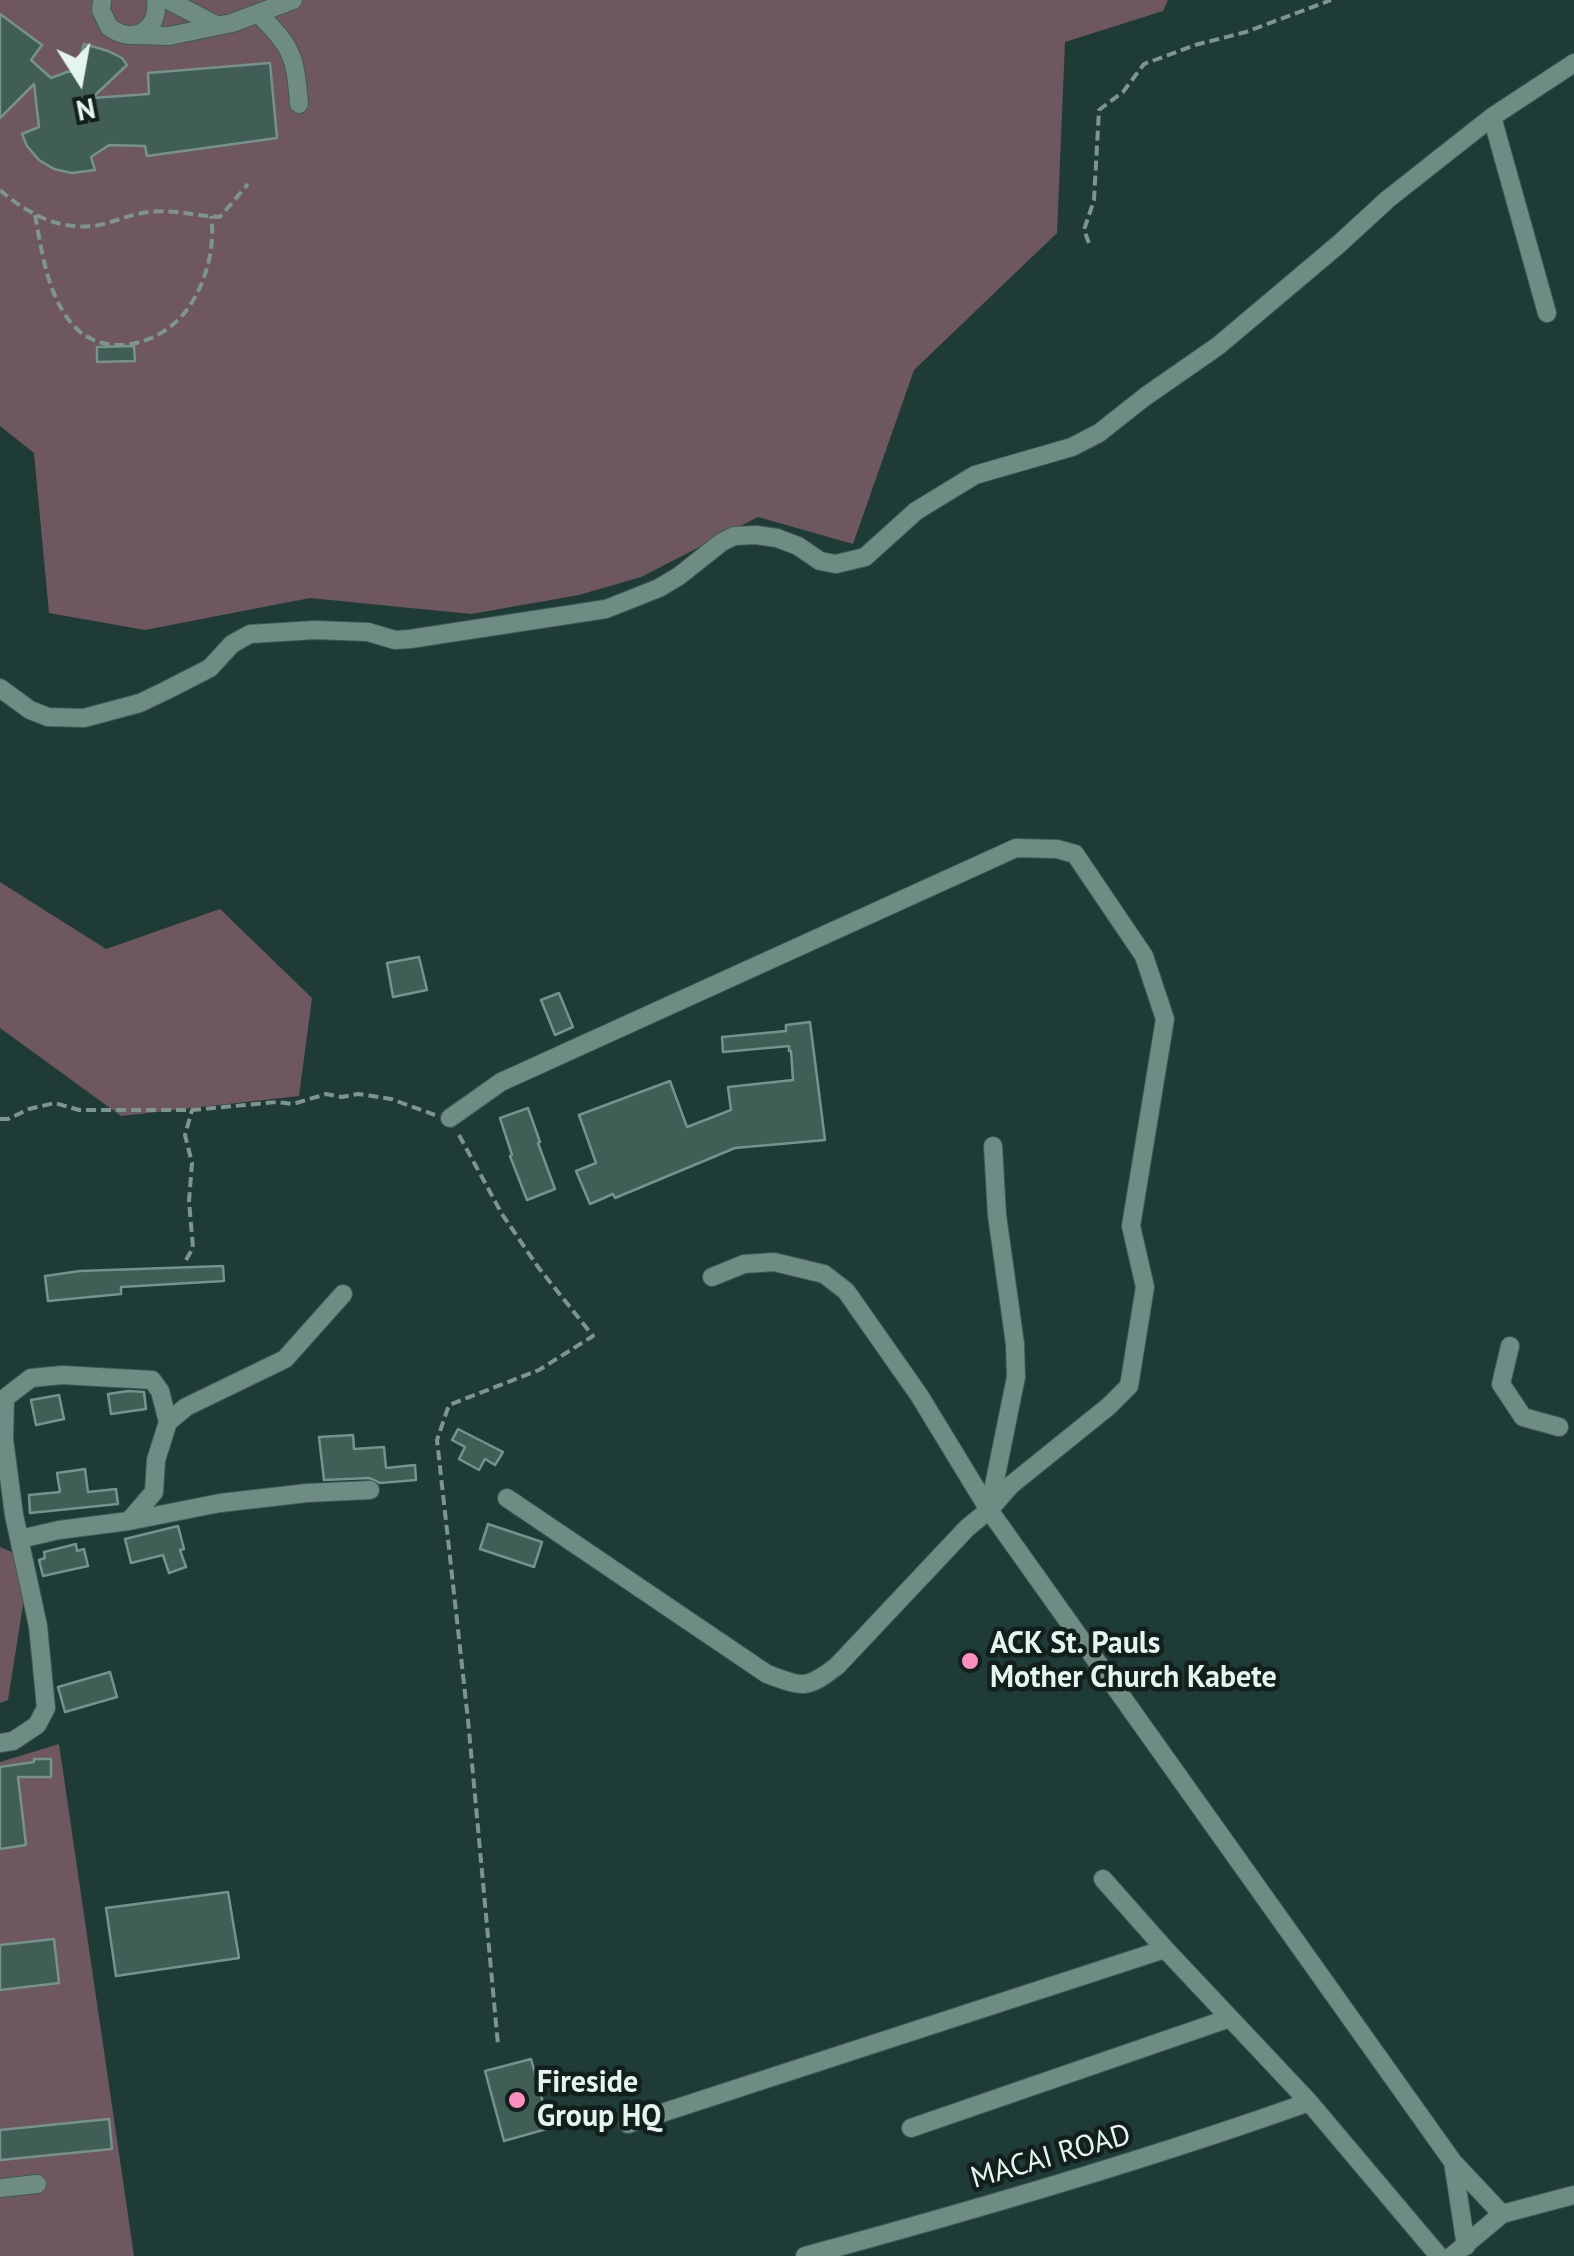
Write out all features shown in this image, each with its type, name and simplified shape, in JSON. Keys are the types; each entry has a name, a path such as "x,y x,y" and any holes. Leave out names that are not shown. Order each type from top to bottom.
{"street":[{"path":"88,0 103,10 108,27 126,36 170,36 232,22 293,0"},
{"path":"135,35 151,25 156,16 156,0"},
{"path":"168,0 216,25"},
{"path":"258,13 292,53 300,104"},
{"path":"0,688 30,710 48,717 84,718 165,692 210,668 232,644 250,634 316,630 410,639 606,609 659,588 722,542 744,534 777,538 820,561 836,564 865,557 916,511 975,475 1072,447 1099,433 1218,346 1388,199 1492,118 1574,63"},
{"path":"1492,118 1547,313"},
{"path":"450,1118 501,1082 1016,848 1056,849 1075,854 1144,956 1165,1019 1131,1226 1146,1286 1129,1386 1011,1485 838,1666 816,1682 796,1684 767,1674 506,1498"},
{"path":"989,1510 1016,1377 1015,1344 996,1215 993,1146"},
{"path":"712,1277 744,1264 774,1262 824,1274 846,1291 919,1395 989,1510 1453,2162 1502,2214"},
{"path":"168,1422 186,1407 285,1359 343,1294"},
{"path":"1510,1346 1501,1384 1523,1417 1560,1427"},
{"path":"0,1743 13,1741 37,1725 46,1708 38,1626 14,1515 4,1439 5,1398 30,1378 62,1375 152,1380 160,1391 168,1422 156,1460 154,1492 129,1521"},
{"path":"20,1539 220,1504 370,1490"},
{"path":"1103,1879 1310,2102 1438,2256"},
{"path":"628,2124 1165,1949"},
{"path":"911,2128 1230,2018"},
{"name":"MACAI ROAD","path":"805,2256 1195,2143 1310,2102"},
{"path":"1453,2162 1459,2251"},
{"path":"0,2188 37,2184"},
{"path":"1459,2251 1502,2214 1574,2194"}],"path":[{"path":"1089,243 1084,230 1094,200 1099,110 1123,92 1144,64 1331,0"},
{"path":"0,190 35,215 60,223 96,226 160,210 220,217 248,184"},
{"path":"35,215 61,308 85,336 109,346 140,344 185,313 204,275 213,232 211,216"},
{"path":"0,1119 55,1103 80,1110 192,1110 293,1104 326,1094 391,1099 450,1118 502,1214 538,1268 593,1336 540,1370 449,1405 437,1440 498,2045"},
{"path":"186,1260 193,1248 189,1201 192,1163 185,1135 192,1110"}],"shaded area":[{"path":"0,0 1168,0 1163,11 1065,42 1057,233 914,370 853,544 758,517 641,577 579,595 471,614 310,598 145,630 49,613 34,453 0,426"},
{"path":"0,882 106,949 220,909 312,998 299,1096 121,1116 0,1028"},
{"path":"0,1547 30,1560 8,1700 0,1703"},
{"path":"59,1744 134,2256 0,2256 0,1762"}],"building":[{"path":"0,14 42,45 31,60 51,78 77,71 84,44 122,58 127,65 92,98 149,94 148,73 270,63 277,138 147,156 145,146 109,145 91,157 95,170 72,173 54,169 39,160 22,134 39,127 34,84 0,118"},
{"path":"134,346 135,361 97,362 97,347"},
{"path":"419,957 427,990 393,997 387,963"},
{"path":"559,993 573,1027 555,1035 541,1000"},
{"path":"810,1022 825,1140 735,1148 615,1198 613,1194 590,1204 576,1171 596,1163 579,1115 670,1081 687,1127 731,1110 728,1087 793,1080 791,1051 789,1046 723,1052 722,1037 786,1031 786,1025"},
{"path":"528,1108 555,1189 527,1200 500,1118"},
{"path":"223,1266 224,1281 121,1287 121,1294 48,1301 45,1276 80,1271"},
{"path":"144,1392 146,1409 111,1414 108,1394"},
{"path":"59,1395 64,1419 36,1425 31,1400"},
{"path":"458,1429 503,1452 495,1465 485,1459 479,1470 459,1459 465,1447 452,1440"},
{"path":"353,1435 354,1449 384,1447 386,1468 415,1465 416,1480 324,1480 319,1437"},
{"path":"85,1469 88,1492 116,1489 118,1504 30,1513 29,1495 60,1492 57,1473"},
{"path":"488,1524 542,1542 534,1567 480,1549"},
{"path":"178,1526 186,1567 169,1573 163,1555 131,1563 125,1539"},
{"path":"76,1544 77,1551 84,1549 88,1566 43,1576 39,1560 45,1558 44,1552"},
{"path":"110,1672 117,1697 65,1712 58,1687"},
{"path":"51,1759 51,1777 18,1777 26,1845 0,1849 0,1767"},
{"path":"228,1892 239,1958 116,1976 106,1908"},
{"path":"54,1939 59,1983 0,1990 0,1945"},
{"name":"Fireside Group HQ","path":"531,2059 550,2128 504,2141 485,2071"},
{"path":"109,2119 112,2149 0,2160 0,2130"}],"place":[{"name":"ACK St. Pauls Mother Church Kabete","path":"970,1661"},
{"name":"Fireside Group HQ","path":"517,2100"}]}
